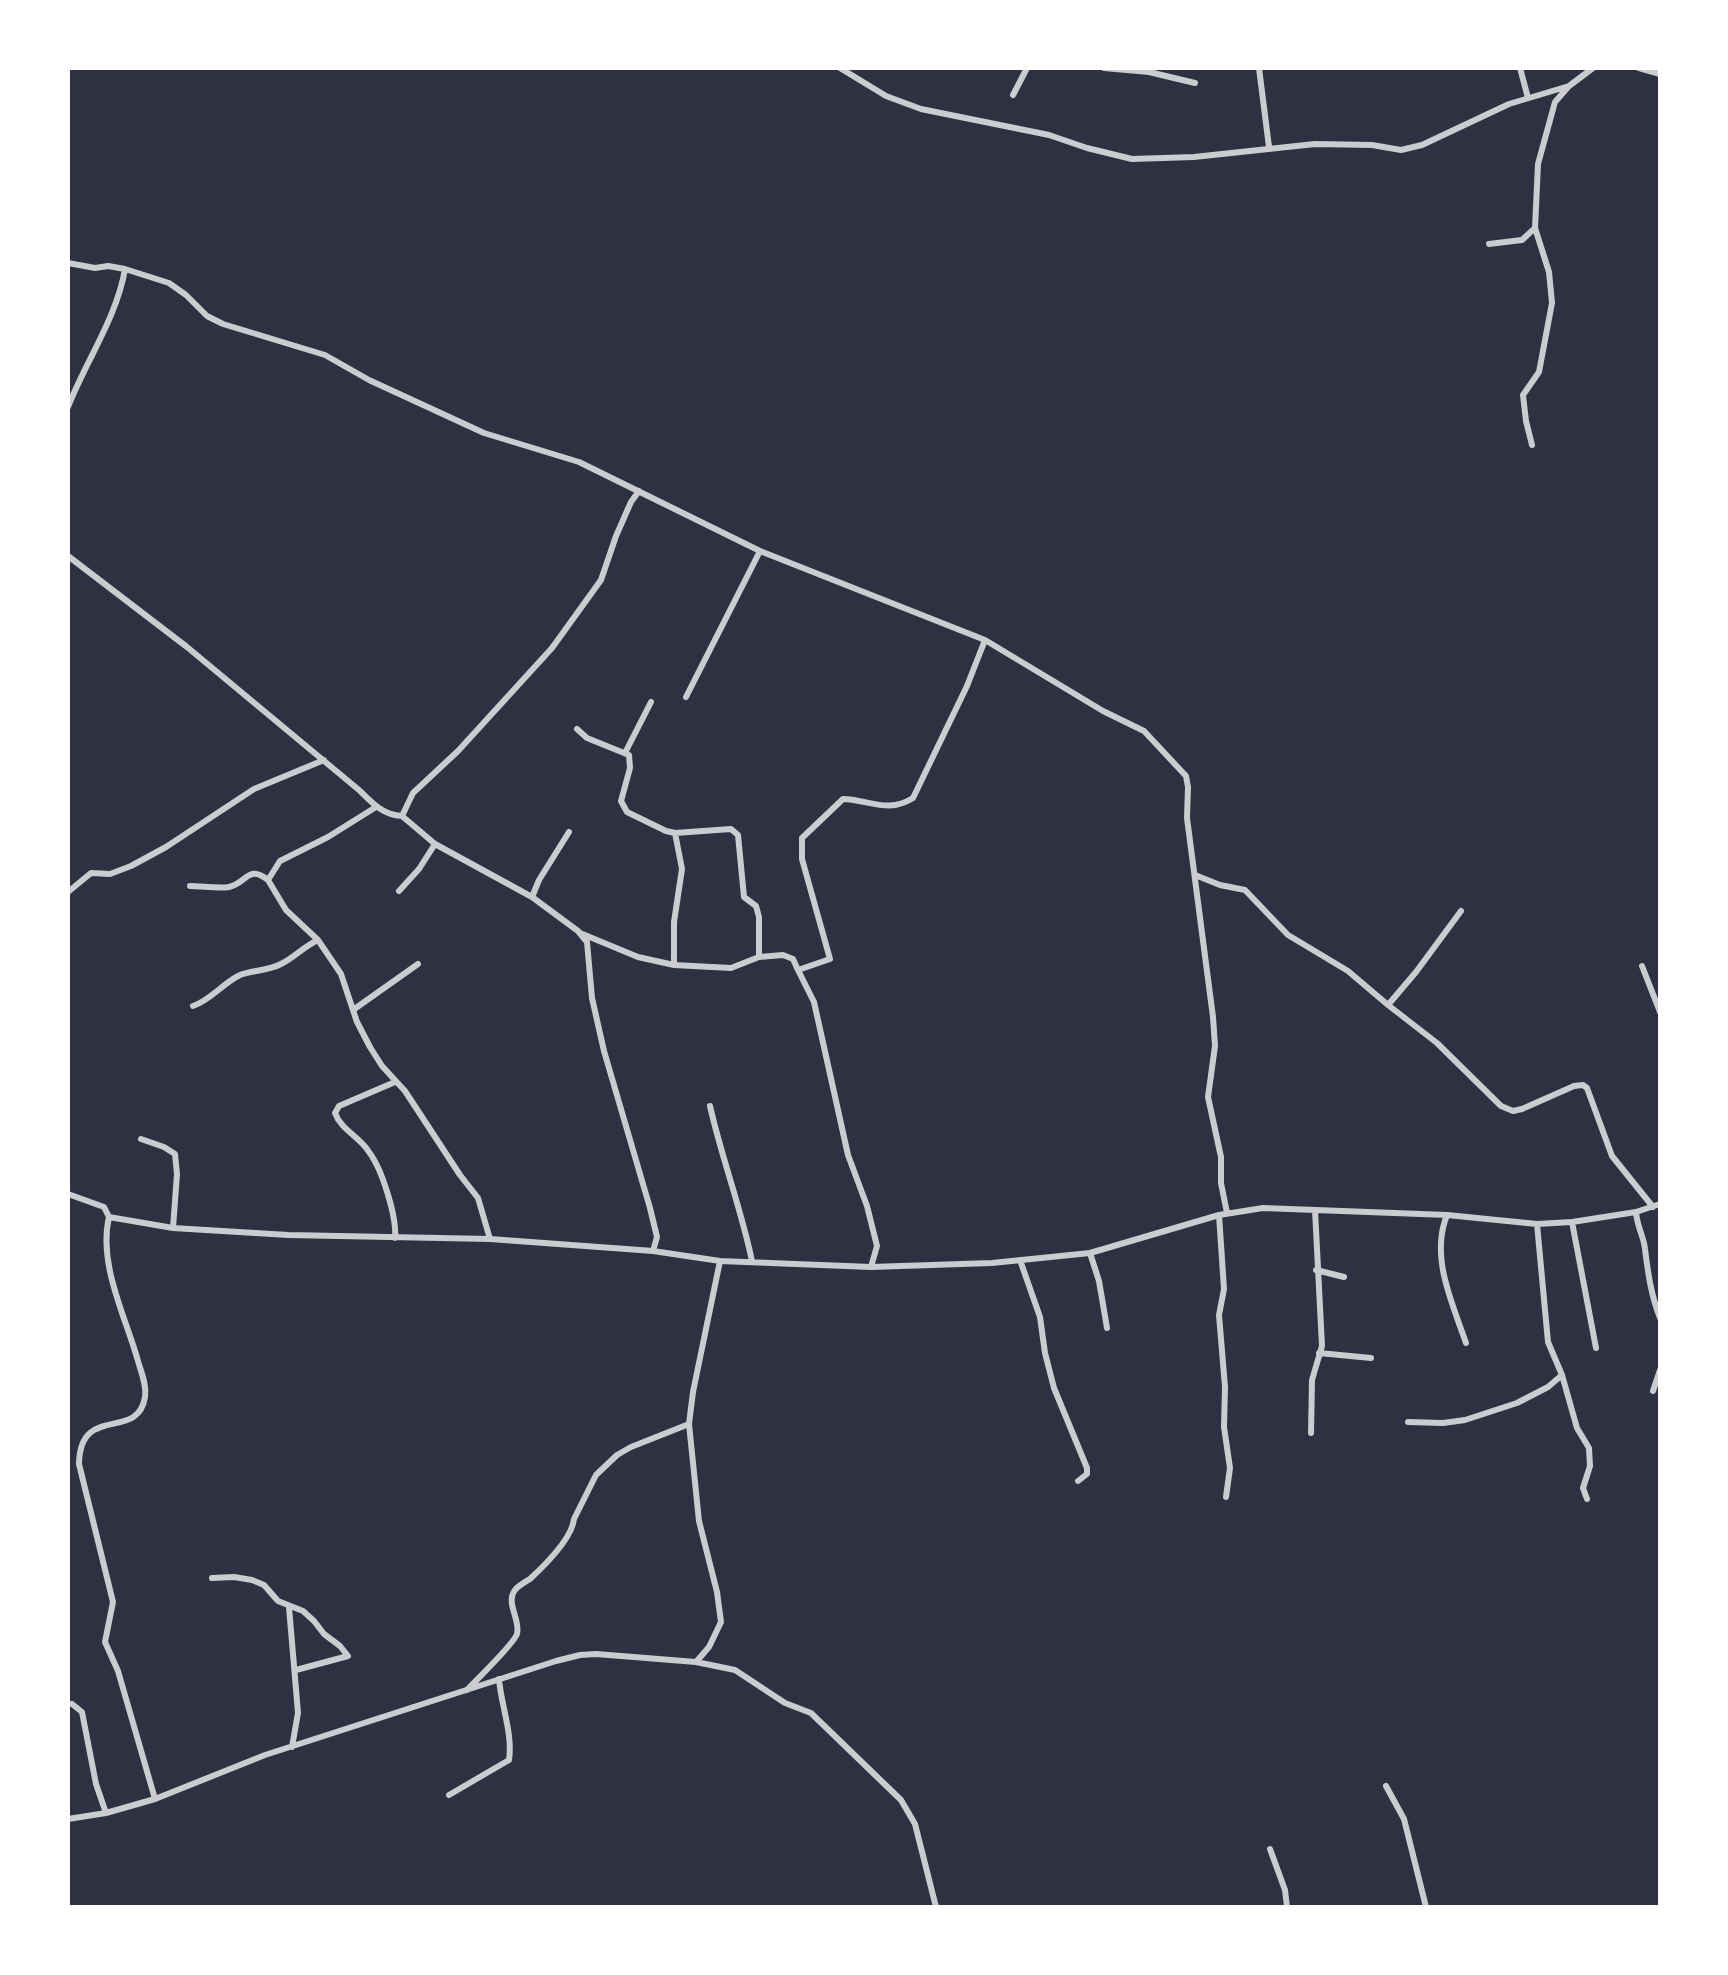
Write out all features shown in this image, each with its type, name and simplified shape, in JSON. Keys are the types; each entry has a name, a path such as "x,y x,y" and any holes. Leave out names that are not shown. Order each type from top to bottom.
{"street":[{"path":"840,68 886,96 921,109 1049,135 1132,159 1194,157 1315,144 1372,145 1401,150 1422,145 1496,110 1569,86"},
{"path":"1013,95 1027,68"},
{"path":"1104,68 1149,72 1195,83"},
{"path":"1259,68 1269,147"},
{"path":"1520,68 1528,98"},
{"path":"1532,445 1523,395 1539,372 1552,303 1549,272 1535,228 1538,164 1555,102 1569,86 1593,68"},
{"path":"1639,68 1660,74"},
{"path":"1489,244 1522,240 1535,228"},
{"path":"68,263 125,269 169,283 207,316 223,324 325,355 369,380 484,433 579,462 760,551 985,640 1103,711 1144,731 1176,763 1186,776 1188,787 1187,818 1215,1046 1208,1097 1221,1157 1221,1183 1227,1213"},
{"path":"68,407 118,301 125,269"},
{"path":"402,816 413,793 458,751 552,648 601,580 616,536 639,491"},
{"path":"686,697 760,551"},
{"path":"68,556 187,647 376,807 391,815 402,816 435,844 532,897 578,931 638,957 674,965 731,968 759,957 783,955 793,959 814,1002 848,1155 867,1206 877,1246 871,1267"},
{"path":"798,970 830,959 802,859 802,838 843,799 899,807 913,798 967,686 985,640"},
{"path":"625,753 651,702"},
{"path":"577,729 587,738 629,755 630,768 621,801 627,812 636,819 675,833 731,829 738,835 744,897 756,906 759,917 759,957"},
{"path":"68,892 91,873 110,874 148,858 254,789 324,760"},
{"path":"268,880 280,861 328,837 376,807"},
{"path":"532,897 569,832"},
{"path":"674,965 674,922 682,869 675,833"},
{"path":"399,891 419,869 435,844"},
{"path":"190,886 229,887 254,873 260,873 268,880 286,910 318,940 341,974 370,1047 405,1091 478,1198 490,1239"},
{"path":"109,1217 173,1228 490,1239 653,1251 720,1261 871,1267 1020,1260 1090,1253 1219,1215 1263,1208 1447,1215 1537,1224 1636,1212 1656,1205 1612,1156 1591,1098 1583,1085 1522,1109 1513,1111 1501,1106 1437,1043 1348,971 1288,935 1245,890 1195,875"},
{"path":"1388,1005 1461,911"},
{"path":"578,931 587,942 592,998 604,1051 657,1237 653,1251"},
{"path":"193,1006 204,1002 238,976 263,972 284,963 302,947 318,940"},
{"path":"353,1010 418,964"},
{"path":"1642,966 1660,1012"},
{"path":"395,1082 339,1106 335,1113 338,1122 370,1152 391,1209 395,1238"},
{"path":"710,1106 723,1162 745,1222 752,1261"},
{"path":"141,1139 175,1154 177,1174 173,1228"},
{"path":"68,1194 104,1207 109,1217 106,1254 141,1370 145,1398 141,1409 126,1421 107,1424 89,1433 79,1450 79,1464 113,1602 105,1642 118,1671 155,1799"},
{"path":"1311,1433 1312,1380 1322,1346 1315,1210"},
{"path":"1636,1212 1638,1230 1645,1246 1646,1269 1660,1318"},
{"path":"1219,1215 1224,1289 1219,1315 1225,1373 1224,1427 1230,1468 1226,1497"},
{"path":"1447,1215 1441,1264 1466,1343"},
{"path":"1572,1222 1596,1348"},
{"path":"1537,1224 1548,1342 1562,1375 1577,1428 1589,1448 1590,1466 1583,1488 1587,1499"},
{"path":"1090,1253 1099,1281 1107,1328"},
{"path":"1020,1260 1040,1317 1054,1388 1087,1468 1087,1474 1078,1481"},
{"path":"696,1662 709,1647 721,1622 717,1592 699,1521 689,1424 720,1261"},
{"path":"1316,1270 1344,1277"},
{"path":"1319,1353 1371,1358"},
{"path":"1653,1391 1660,1370"},
{"path":"1408,1422 1465,1420 1517,1403 1548,1387 1562,1375"},
{"path":"466,1692 517,1634 512,1599 514,1591 552,1558 573,1527 596,1475 631,1447 689,1424"},
{"path":"212,1578 234,1577 264,1585 278,1601 303,1611 348,1656 296,1670"},
{"path":"289,1607 298,1713 292,1747"},
{"path":"68,1819 106,1813 155,1799 383,1716 580,1655 625,1655 696,1662 735,1670 785,1703 811,1713 874,1772 901,1800 915,1824 936,1907"},
{"path":"449,1795 509,1760 511,1748 499,1679"},
{"path":"72,1704 82,1712 96,1784 106,1813"},
{"path":"1386,1786 1404,1819 1426,1907"},
{"path":"1270,1849 1285,1890 1287,1907"}]}
